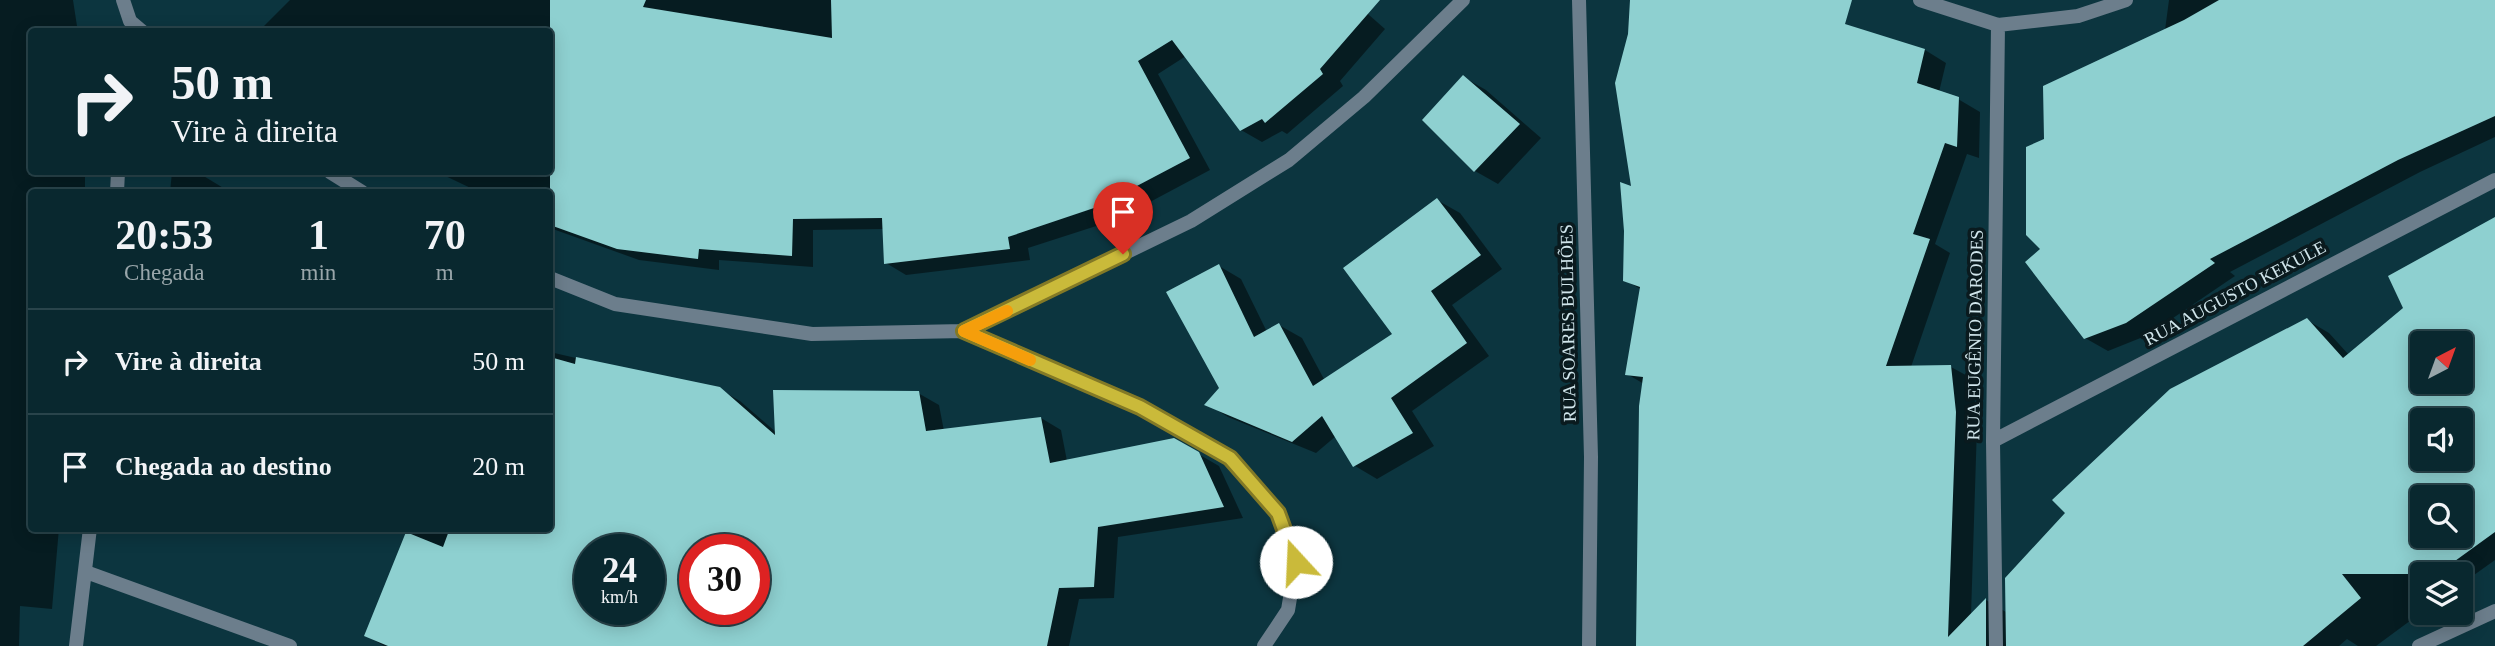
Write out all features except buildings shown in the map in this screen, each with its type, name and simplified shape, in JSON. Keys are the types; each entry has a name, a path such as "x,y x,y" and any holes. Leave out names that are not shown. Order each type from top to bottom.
{"street":[{"path":"123,0 130,26"},
{"path":"964,331 1191,221 1289,160 1364,97 1463,0"},
{"name":"RUA SOARES BULHÕES","path":"1579,0 1591,457 1589,646"},
{"path":"1920,0 1998,25 2078,16 2126,0"},
{"name":"RUA EUGÊNIO DARODES","path":"1996,646 1993,441 1998,25"},
{"path":"335,175 357,189"},
{"name":"RUA AUGUSTO KEKULE","path":"1993,441 2495,180"},
{"path":"553,279 615,304 812,334 964,331 1140,407 1230,458 1278,513 1296,562 1288,610 1264,646"},
{"path":"76,646 90,532"},
{"path":"86,572 290,646"},
{"path":"2419,646 2495,611"}],"slow traffic":[{"path":"1007,311 964,331 1030,360"}],"route":[{"path":"1123,254 964,331 1140,407 1230,458 1278,513 1296,562"}]}
